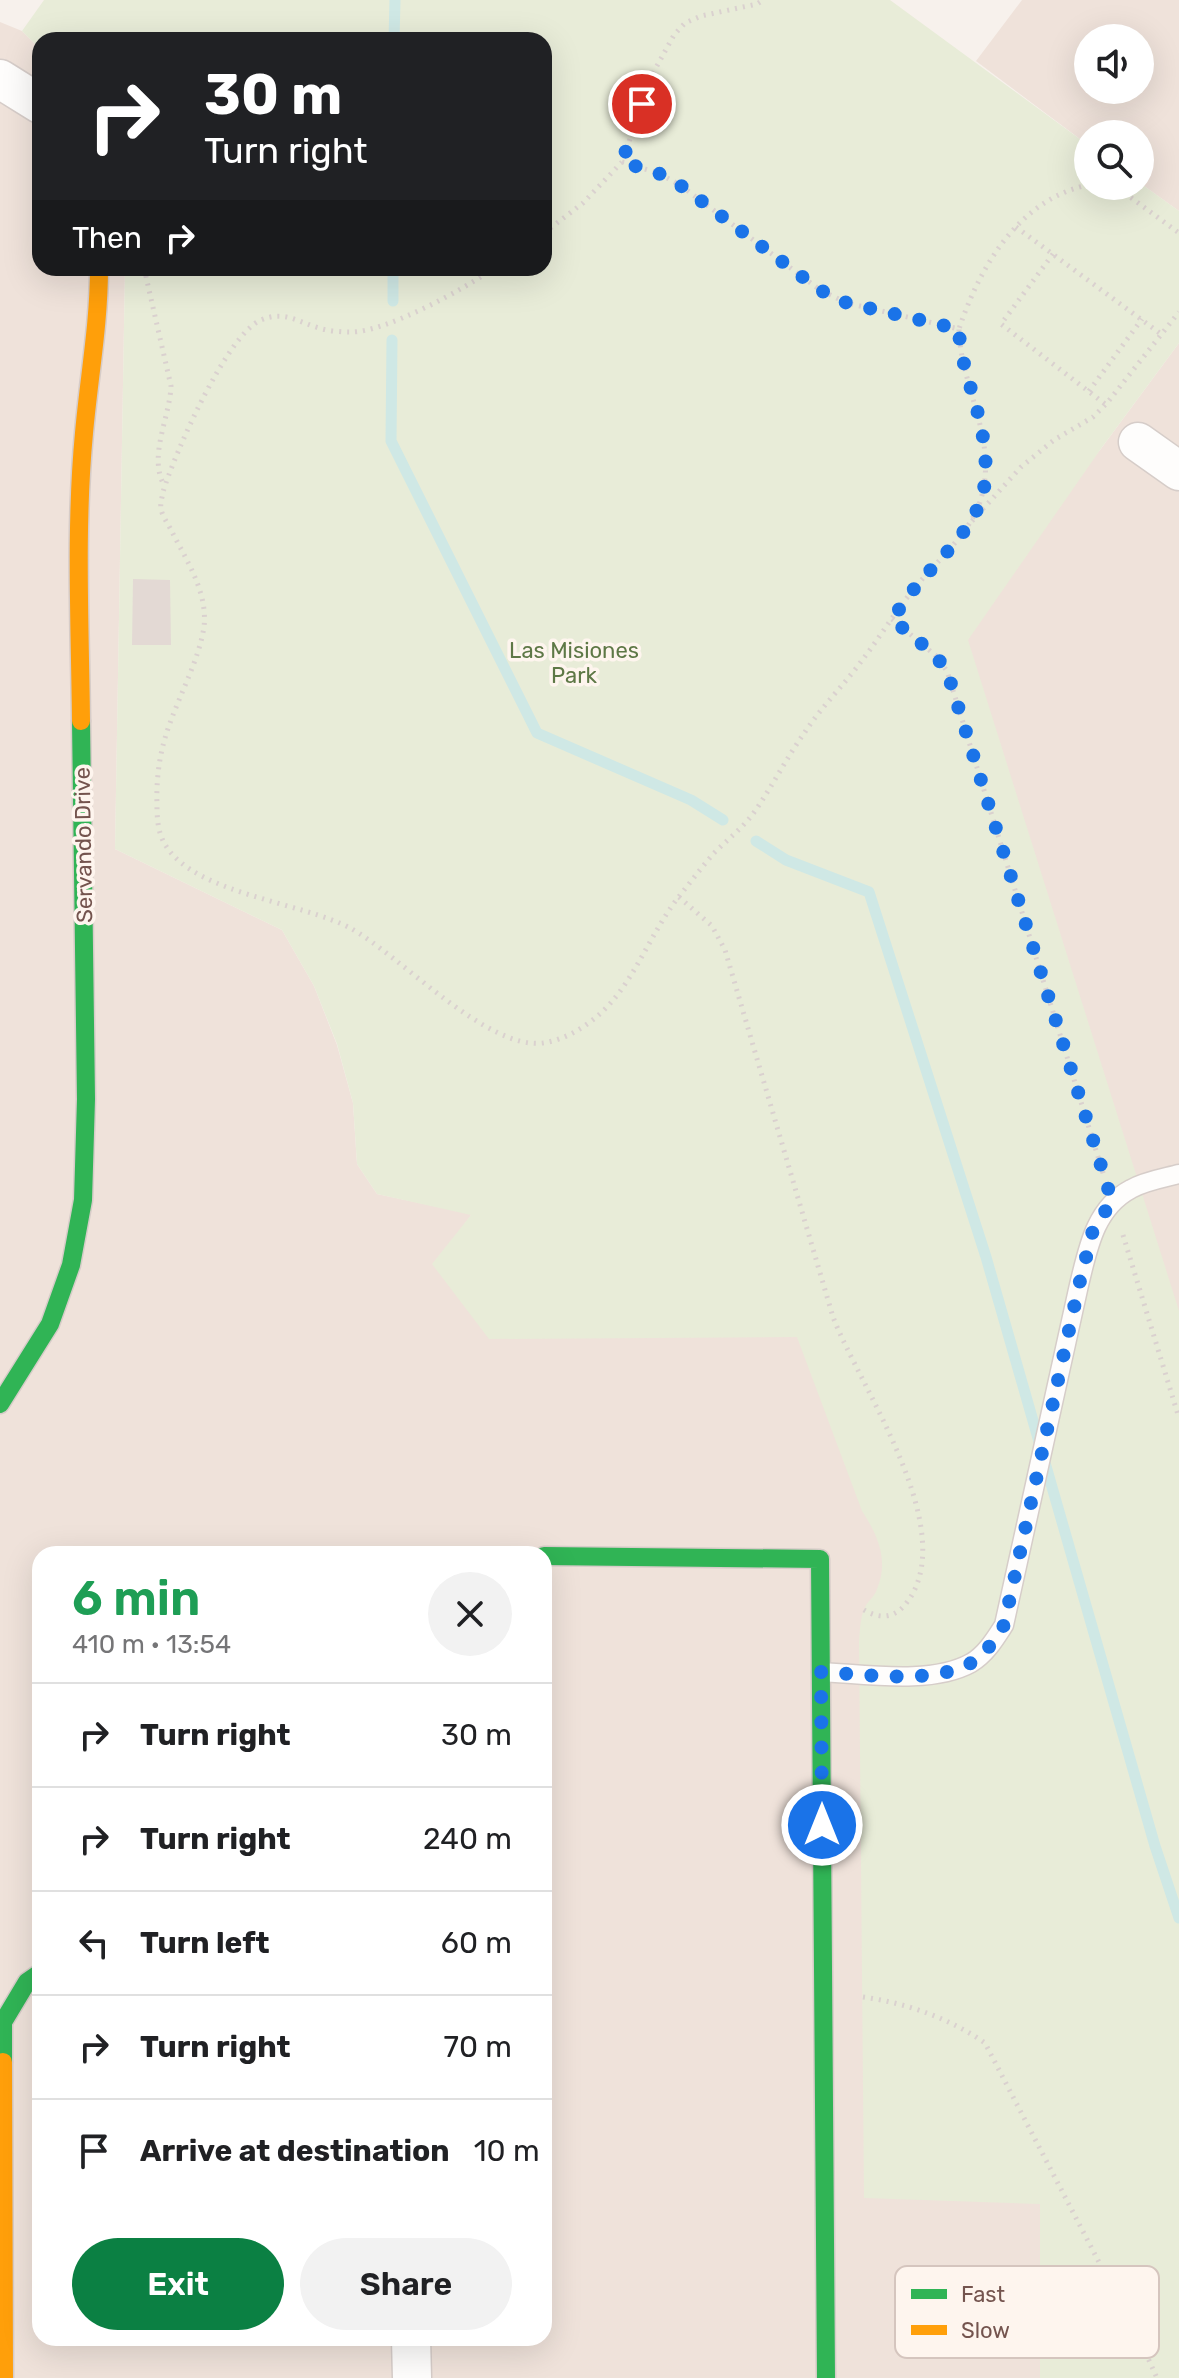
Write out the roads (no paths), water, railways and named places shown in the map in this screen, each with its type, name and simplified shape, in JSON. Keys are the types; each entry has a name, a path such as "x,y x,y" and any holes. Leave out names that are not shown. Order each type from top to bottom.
{"street":[{"path":"0,79 32,99"},
{"name":"Servando Drive","path":"0,1404 50,1324 71,1265 83,1200 86,1099 79,528 84,433 99,314 99,276"},
{"path":"1138,442 1179,471"},
{"path":"552,1556 820,1559 826,2378"},
{"path":"4,2378 3,2022 32,1979"},
{"path":"411,2346 412,2378"}],"lane":[{"path":"821,1672 901,1676 940,1673 971,1663 992,1645 1004,1625 1093,1230 1112,1201 1133,1187 1179,1174"}],"waterway":[{"path":"394,32 395,0"},
{"path":"393,276 393,301"},
{"path":"392,340 391,441 537,733 691,800 723,820"},
{"path":"756,841 786,860 869,892 986,1257 1155,1846 1179,1918"}],"park label":[{"name":"Las Misiones Park","path":"574,662"}]}
